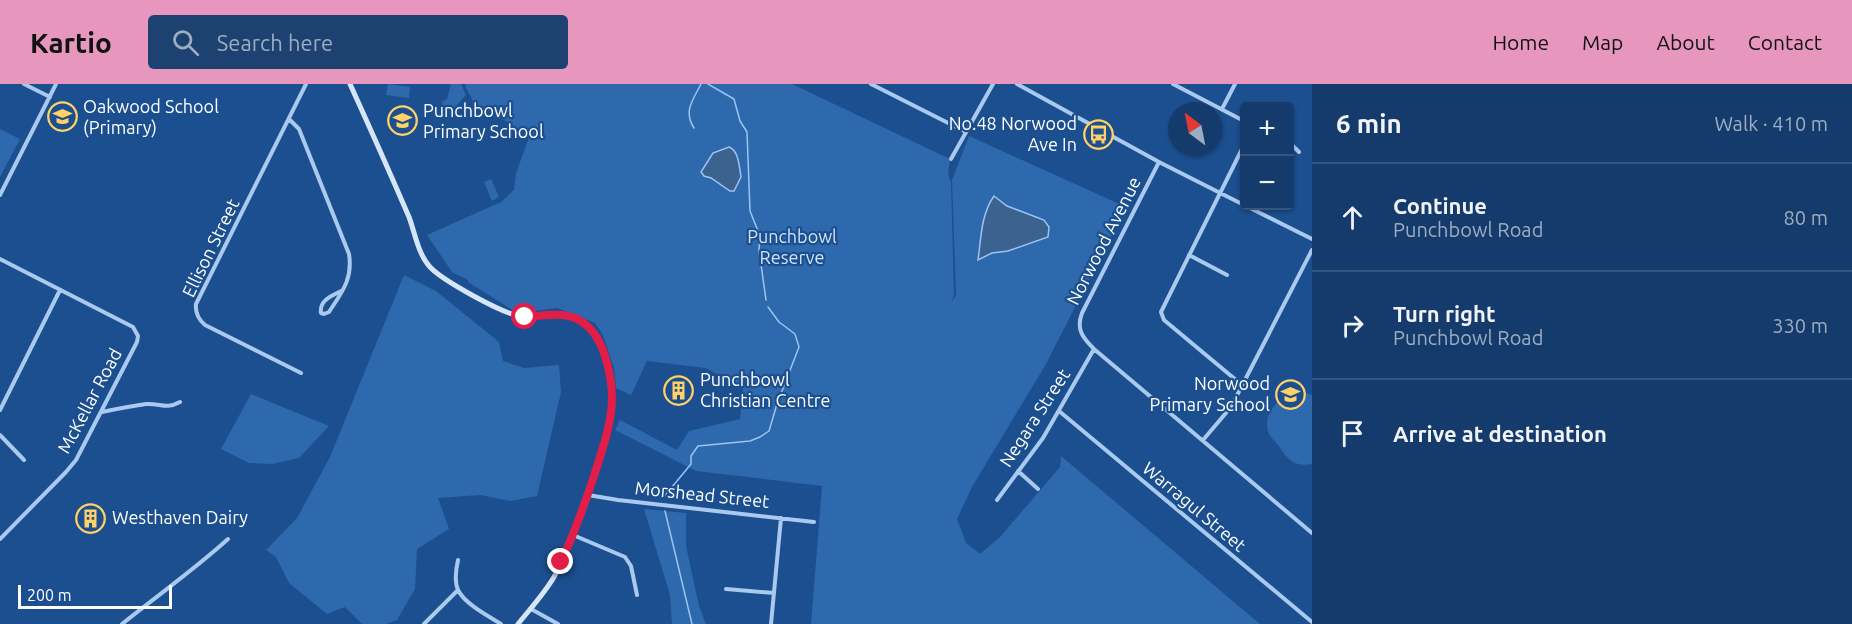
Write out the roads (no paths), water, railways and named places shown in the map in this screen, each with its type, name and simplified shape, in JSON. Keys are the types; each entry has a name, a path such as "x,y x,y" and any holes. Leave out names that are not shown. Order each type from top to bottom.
{"street":[{"path":"24,84 50,98"},
{"path":"0,195 56,84"},
{"name":"Ellison Street","path":"301,373 205,325 200,321 196,303 306,84"},
{"path":"350,84 408,216 422,255 430,268 444,279 506,313 525,317 553,314 582,322 596,336 603,351 612,393 607,435 588,495 554,577 518,624"},
{"path":"871,84 966,132"},
{"path":"951,159 993,84"},
{"name":"Norwood Avenue","path":"1017,84 1159,162 1080,319 1078,324 1082,336 1094,349 1312,533"},
{"path":"1173,84 1208,102"},
{"path":"1235,84 1222,109 1240,118"},
{"path":"290,119 299,129 349,254 349,277 341,291 329,312 321,313 326,300 341,291"},
{"path":"1294,147 1299,152"},
{"path":"1240,155 1162,308 1162,316 1242,384"},
{"path":"1159,162 1240,202"},
{"path":"1255,210 1312,239"},
{"path":"1203,440 1231,407 1312,250"},
{"path":"1189,255 1227,275"},
{"name":"McKellar Road","path":"0,259 133,327 137,332 137,342 71,466 0,539"},
{"path":"0,410 60,290"},
{"name":"Negara Street","path":"997,500 1043,438 1094,349"},
{"path":"101,412 153,404 172,409 180,402"},
{"name":"Warragul Street","path":"1059,411 1312,622"},
{"path":"0,435 24,460"},
{"path":"1018,471 1038,489"},
{"name":"Morshead Street","path":"588,495 814,522"},
{"path":"771,624 781,518"},
{"path":"573,535 625,557 631,566 637,594"},
{"path":"122,624 195,569 228,539"},
{"path":"458,560 456,570 458,590 477,608 501,624"},
{"path":"726,589 774,592"},
{"path":"424,624 458,590"},
{"path":"531,609 558,624"}],"waterway":[{"path":"694,128 689,111 701,84"},
{"path":"708,84 734,99 740,121 747,132 750,211 760,236 759,250 766,300"},
{"path":"663,498 691,464 691,456 698,446 750,441 769,431 799,347 795,334 779,322 768,307"},
{"path":"665,511 692,624"}],"place":[{"name":"Oakwood School (Primary)","path":"62,117"},
{"name":"Punchbowl Primary School","path":"402,121"},
{"name":"No.48 Norwood Ave In","path":"1098,134"},
{"name":"Punchbowl Christian Centre","path":"679,390"},
{"name":"Norwood Primary School","path":"1291,394"},
{"name":"Westhaven Dairy","path":"91,518"}],"park label":[{"name":"Punchbowl Reserve","path":"792,247"}]}
